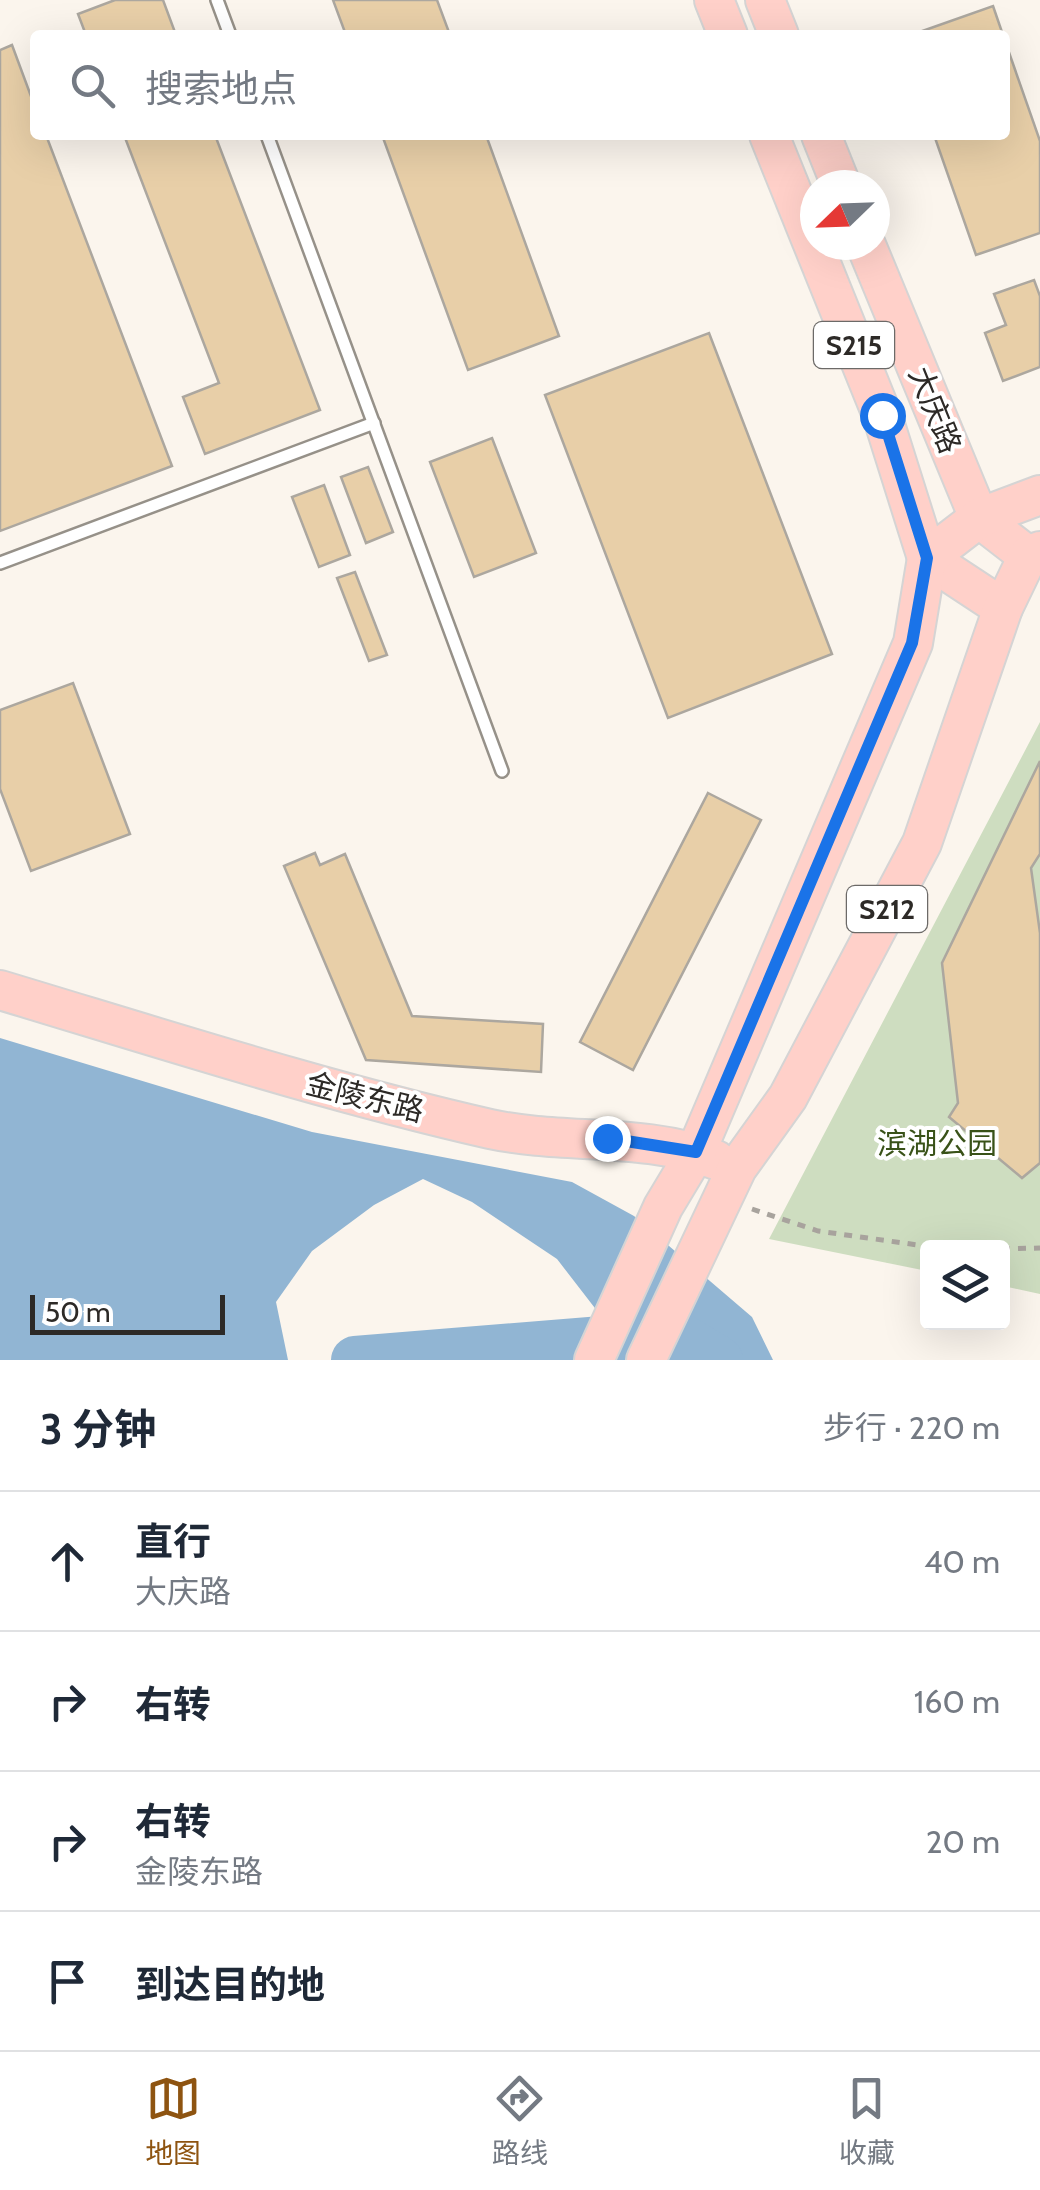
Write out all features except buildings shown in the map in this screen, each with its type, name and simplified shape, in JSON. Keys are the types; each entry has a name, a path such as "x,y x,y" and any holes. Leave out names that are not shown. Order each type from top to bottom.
{"main road":[{"path":"714,0 726,30"},
{"path":"765,0 777,30"},
{"name":"大庆路","path":"771,140 882,415 927,558"},
{"path":"822,140 835,170"},
{"name":"大庆路","path":"872,260 980,518 1034,553"},
{"path":"1003,608 927,558 980,518 1040,495"},
{"name":"S212","path":"646,1360 729,1183 788,1097 922,842 1003,608 1034,553"},
{"name":"S212","path":"594,1360 663,1207 696,1152 912,643 927,558"},
{"name":"金陵东路","path":"0,990 298,1080 496,1130 614,1138 696,1152 729,1183"}],"lane":[{"path":"217,0 228,30"},
{"path":"269,140 502,772"},
{"path":"0,563 374,423"}],"path":[{"path":"729,1183 818,1231 920,1245"},
{"path":"1010,1249 1040,1248"}],"green space":[{"name":"滨湖公园","path":"1040,722 1040,1294 1010,1288 1010,1240 920,1240 920,1270 769,1239"}],"water":[{"path":"0,1038 312,1132 572,1182 634,1216 752,1317 773,1360 635,1360 557,1259 472,1202 423,1179 374,1205 312,1251 276,1302 288,1360 0,1360"}],"waterway":[{"path":"355,1360 676,1334 719,1360"}],"route":[{"path":"607,1138 696,1152 912,643 927,558 882,415"}]}
